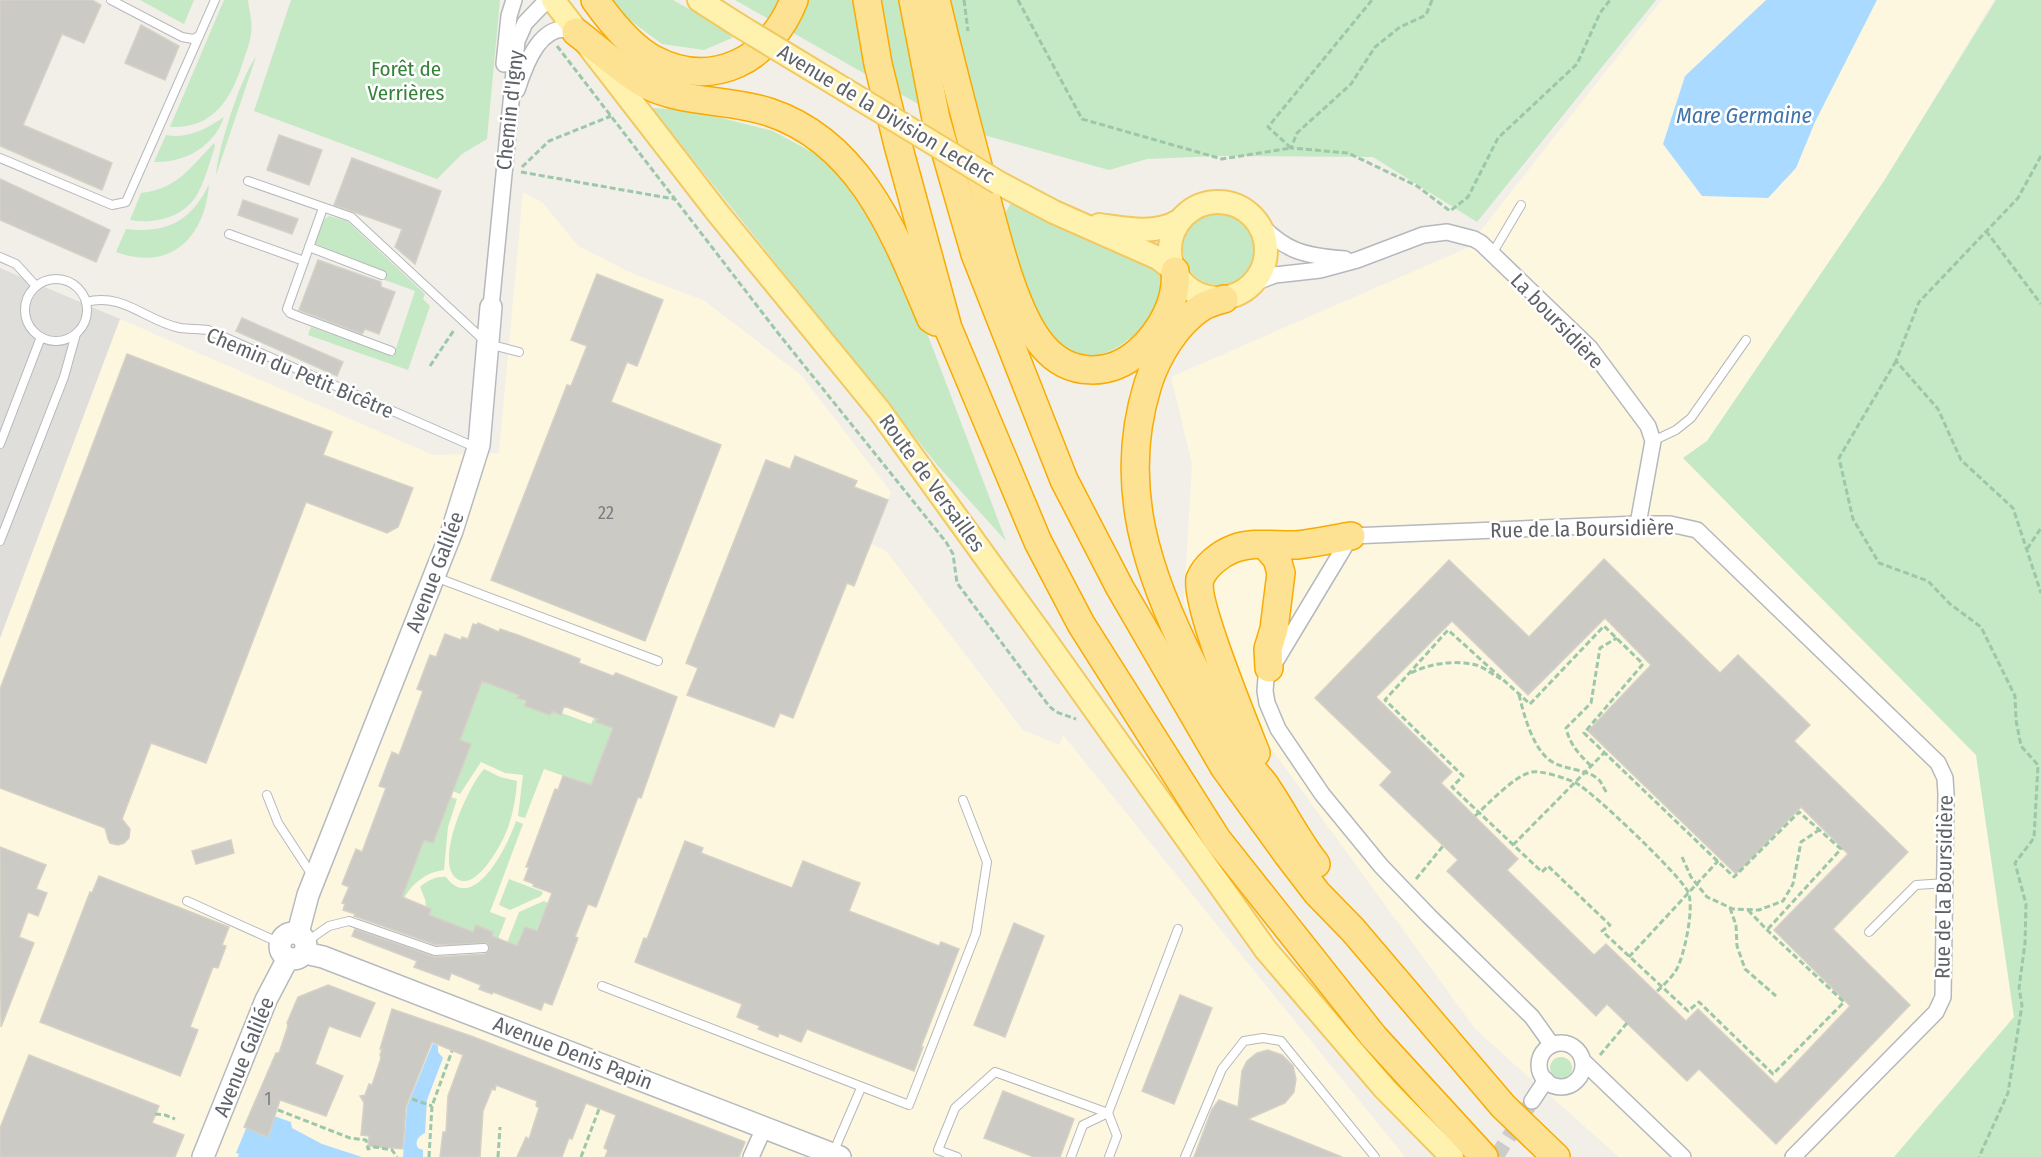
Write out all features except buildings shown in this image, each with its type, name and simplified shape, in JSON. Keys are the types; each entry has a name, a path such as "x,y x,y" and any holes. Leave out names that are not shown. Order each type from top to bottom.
{"highway":[{"path":"595,0 624,35 651,58 682,70 710,72 726,69 753,55 779,29 788,16 794,0"},
{"path":"867,0 878,64 898,145 948,328 1038,542 1076,614 1217,839 1374,1037 1484,1157"},
{"path":"913,0 936,119 975,255 1064,480 1120,588 1224,767 1287,855 1503,1106 1556,1157"},
{"path":"936,0 993,219 1011,279 1027,320 1042,345 1061,362 1074,368 1104,370 1118,366 1143,348 1168,312 1175,292 1175,271"},
{"path":"568,41 644,84 670,93 768,111 807,130 830,147 866,186 883,213 931,319 948,328"},
{"path":"1224,299 1201,308 1180,329 1158,358 1151,375 1141,413 1135,464 1138,518 1145,548 1167,611 1227,729 1266,786 1303,848 1354,915 1353,930"},
{"path":"1266,786 1199,595 1200,580 1206,569 1231,549 1245,545 1299,545 1351,536"},
{"path":"1265,546 1277,559 1281,573 1274,629 1268,649 1269,668"}],"main road":[{"path":"553,0 568,41"},
{"name":"Avenue de la Division Leclerc","path":"699,0 999,183 1036,204 1158,258 1175,271"},
{"name":"Route de Versailles","path":"568,41 717,212 879,410 1266,950 1384,1089 1452,1157"},
{"path":"1209,201 1235,204 1246,210 1255,219 1263,233 1267,255 1261,273 1254,283 1236,296 1224,299 1210,298 1196,293 1185,285 1175,271 1170,258 1172,233 1179,221 1198,205 1209,201"},
{"name":"Avenue de la Division Leclerc","path":"1076,221 1141,230 1157,230 1179,221"},
{"name":"Avenue Galilée","path":"202,1157 266,1000 295,946 314,879 452,531 478,448 491,307"},
{"name":"Avenue Denis Papin","path":"295,946 836,1156"}],"street":[{"path":"505,157 502,94 509,16 514,0"},
{"name":"Chemin d'Igny","path":"501,195 517,41 525,23 547,0"},
{"path":"508,125 518,85 527,64 543,38 556,29 569,29 568,41"},
{"name":"Avenue Galilée","path":"491,307 501,195"},
{"name":"La boursidière","path":"1255,219 1284,246 1320,257 1357,260"},
{"name":"La boursidière","path":"1254,283 1275,275 1320,270 1357,260 1423,235 1447,232 1480,243 1590,348 1648,426 1653,441"},
{"path":"1638,524 1653,441"},
{"name":"Rue de la Boursidière","path":"1351,536 1638,524 1670,524 1697,530 1938,763 1944,778 1946,794 1942,997 1936,1012 1793,1157"},
{"path":"1351,536 1277,659 1269,668 1265,691 1267,703 1278,729 1342,820 1405,892 1532,1017 1552,1045"},
{"path":"1586,1065 1581,1075 1570,1085 1557,1086 1546,1080 1541,1072 1540,1060 1544,1051 1552,1045 1563,1043 1577,1049 1586,1065 1683,1157"},
{"path":"1532,1101 1546,1080"},
{"path":"751,1157 760,1137"}],"lane":[{"path":"111,0 182,38 193,39 200,36"},
{"path":"0,158 112,205 121,205 126,202 215,0"},
{"path":"248,181 351,218 488,344 519,352"},
{"path":"1492,254 1521,205"},
{"path":"323,208 287,309 290,313 392,351"},
{"path":"229,234 303,261"},
{"path":"309,247 382,275"},
{"path":"0,257 16,264 36,286"},
{"path":"0,541 64,377 76,334 86,319 86,302 83,293 69,281 52,279 36,286 27,299 25,313 30,327 41,337 56,341 76,334"},
{"name":"Chemin du Petit Bicêtre","path":"86,302 106,298 179,328 208,330 478,448"},
{"path":"0,444 41,337"},
{"path":"1653,441 1676,430 1691,418 1746,340"},
{"path":"435,576 658,661"},
{"path":"267,795 278,823 314,879"},
{"path":"602,986 909,1105 976,933 987,862 963,800"},
{"path":"1869,932 1916,885 1946,883"},
{"path":"187,901 295,946 328,926 349,921 435,951 483,948"},
{"path":"1109,1157 1117,1136 1108,1113 1178,929"},
{"path":"1185,1157 1222,1069 1244,1041 1263,1038 1281,1041 1375,1157"},
{"path":"957,1157 938,1150 955,1108 995,1071 1108,1113"},
{"path":"836,1156 861,1088"},
{"path":"1071,1157 1083,1125 1108,1113"}],"path":[{"path":"1017,0 1082,119 1222,159 1291,148 1348,153 1417,186 1450,211 1468,197 1498,138 1577,64 1600,13 1611,0"},
{"path":"1291,148 1268,127 1372,0"},
{"path":"1291,148 1297,134 1351,84 1375,47 1400,27 1426,15 1432,0"},
{"path":"568,41 611,116 778,333 946,542 953,554 957,583 1049,706 1056,712 1077,719 1083,726"},
{"path":"611,116 549,141 517,172 675,200"},
{"path":"1979,1157 2008,1093 2022,1005 2019,988 2025,943 2026,904 2015,863 2034,838 2038,765 2021,746 2016,720 2015,696 1981,627 1950,604 1928,581 1879,563 1853,519 1839,458 1896,361 1919,302 2018,198 2041,156"},
{"path":"1986,231 2041,304"},
{"path":"430,366 448,338"},
{"path":"1896,361 1938,409 1961,460 2013,508 2041,593"},
{"path":"2026,549 2041,528"},
{"path":"1748,910 1767,930 1844,1002 1773,1074 1700,1002 1688,1011 1602,932 1610,925 1548,866 1542,872 1452,787 1463,776 1385,700 1448,630 1530,704 1604,626 1643,664 1584,733 1734,877 1799,812 1841,849 1767,930"},
{"path":"1591,766 1578,754 1569,741 1566,728 1591,703 1600,648 1617,638"},
{"path":"1409,674 1420,668 1450,662 1478,666 1507,683"},
{"path":"1519,694 1524,713 1538,746 1549,759 1569,770 1585,772 1599,779 1607,793"},
{"path":"1514,845 1604,753"},
{"path":"1475,816 1520,776 1534,771 1575,783 1596,799 1673,872 1689,893 1690,912 1685,948 1676,972 1656,992"},
{"path":"1682,857 1707,897 1730,908 1759,910 1783,901 1793,884 1801,842 1819,830"},
{"path":"1405,892 1443,846"},
{"path":"1629,957 1718,861"},
{"path":"1730,908 1736,925 1737,946 1745,969 1776,996"},
{"path":"1586,1065 1628,1023"},
{"path":"429,1157 430,1106 452,1051"},
{"path":"412,1099 430,1106"},
{"path":"581,1157 599,1109"},
{"path":"278,1110 350,1138 366,1140 368,1154"},
{"path":"155,1114 175,1119"},
{"path":"498,1157 500,1127"},
{"path":"368,1149 385,1148 392,1150 398,1157"}],"shaded area":[{"path":"1662,0 1994,0 1884,181 1707,441 1684,458 1976,755 2014,1017 1894,1157 1619,1157 1476,1030 1244,711 1184,602 1192,464 1171,377 1467,248"},
{"path":"523,192 543,203 578,246 629,272 705,301 801,375 891,492 871,544 886,551 1023,730 1059,745 1063,735 1405,1157 0,1157 0,638 120,319 433,455 499,453"},
{"path":"0,268 120,319 0,638"}],"green space":[{"path":"140,0 194,0 184,24"},
{"path":"224,0 248,0 252,25 247,49 232,90 225,101 208,118 185,126 170,127"},
{"name":"Forêt de Verrières","path":"291,0 500,0 487,139 462,154 437,179 254,111"},
{"path":"611,0 673,0 725,29 732,38 704,50 662,44 623,15"},
{"path":"735,0 1656,0 1477,222 1373,157 1216,156 1147,159 1109,170 962,129"},
{"path":"1996,0 2041,0 2041,1157 1894,1157 2014,1017 1976,755 1683,458 1707,441 1884,181"},
{"path":"256,57 216,175 231,114"},
{"path":"652,108 689,110 773,131 821,157 846,180 880,234 916,304 1006,541 938,466"},
{"path":"224,117 213,137 196,151 176,160 154,162 166,135 190,134"},
{"path":"214,143 206,175 194,200 187,207 160,220 130,220 141,193 153,191 174,182 190,169"},
{"path":"209,184 200,220 192,235 181,246 168,254 153,257 135,257 116,252 126,229 153,229 176,222 194,207"},
{"path":"1012,201 1146,260 1162,276 1164,290 1159,304 1154,313 1132,337 1120,346 1094,355 1082,355 1057,342 1037,314 1003,217"},
{"path":"1219,213 1239,219 1249,229 1255,249 1249,269 1239,279 1219,285 1199,279 1189,269 1183,249 1189,229 1199,219"},
{"path":"329,216 347,221 425,294 423,299 430,306 408,370 308,335 311,327 390,355 393,348 396,348 415,291 382,279 384,271 316,244 319,228"},
{"path":"482,680 520,690 517,698 550,715 552,711 561,715 562,713 591,724 594,718 606,726 607,723 616,731 609,737 606,746 610,748 600,762 592,786 544,769 525,818 518,816 523,775 505,773 481,762 460,794 453,791 471,744 455,738"},
{"path":"484,769 500,777 517,781 514,806 507,830 494,856 479,874 463,881 456,878 450,869 451,840 470,790"},
{"path":"451,797 457,799 448,827 444,870 431,873 421,879 402,898 418,855 417,837 433,843"},
{"path":"516,821 523,824 490,912 506,918 484,975 476,972 493,932 476,925 473,932 429,915 431,909 426,907 420,887 432,879 442,877 446,877 457,887 468,888 479,882 498,859"},
{"path":"509,879 543,892 541,896 510,910 499,905"},
{"path":"544,901 548,903 536,931 525,927 519,939 524,942 499,963 519,912"},
{"path":"1561,1057 1569,1060 1572,1068 1569,1076 1561,1079 1553,1076 1550,1068 1553,1060"}],"water":[{"name":"Mare Germaine","path":"1766,0 1877,0 1815,122 1796,168 1768,198 1702,196 1663,144 1685,76"},
{"path":"433,1043 438,1046 438,1052 443,1058 427,1100 425,1133 417,1141 418,1148 423,1150 423,1157 403,1157 407,1107"},
{"path":"254,1109 291,1122 292,1128 322,1144 362,1157 238,1157 239,1154 236,1153"}],"tunnel":[{"path":"1496,1157 1532,1101"}]}
